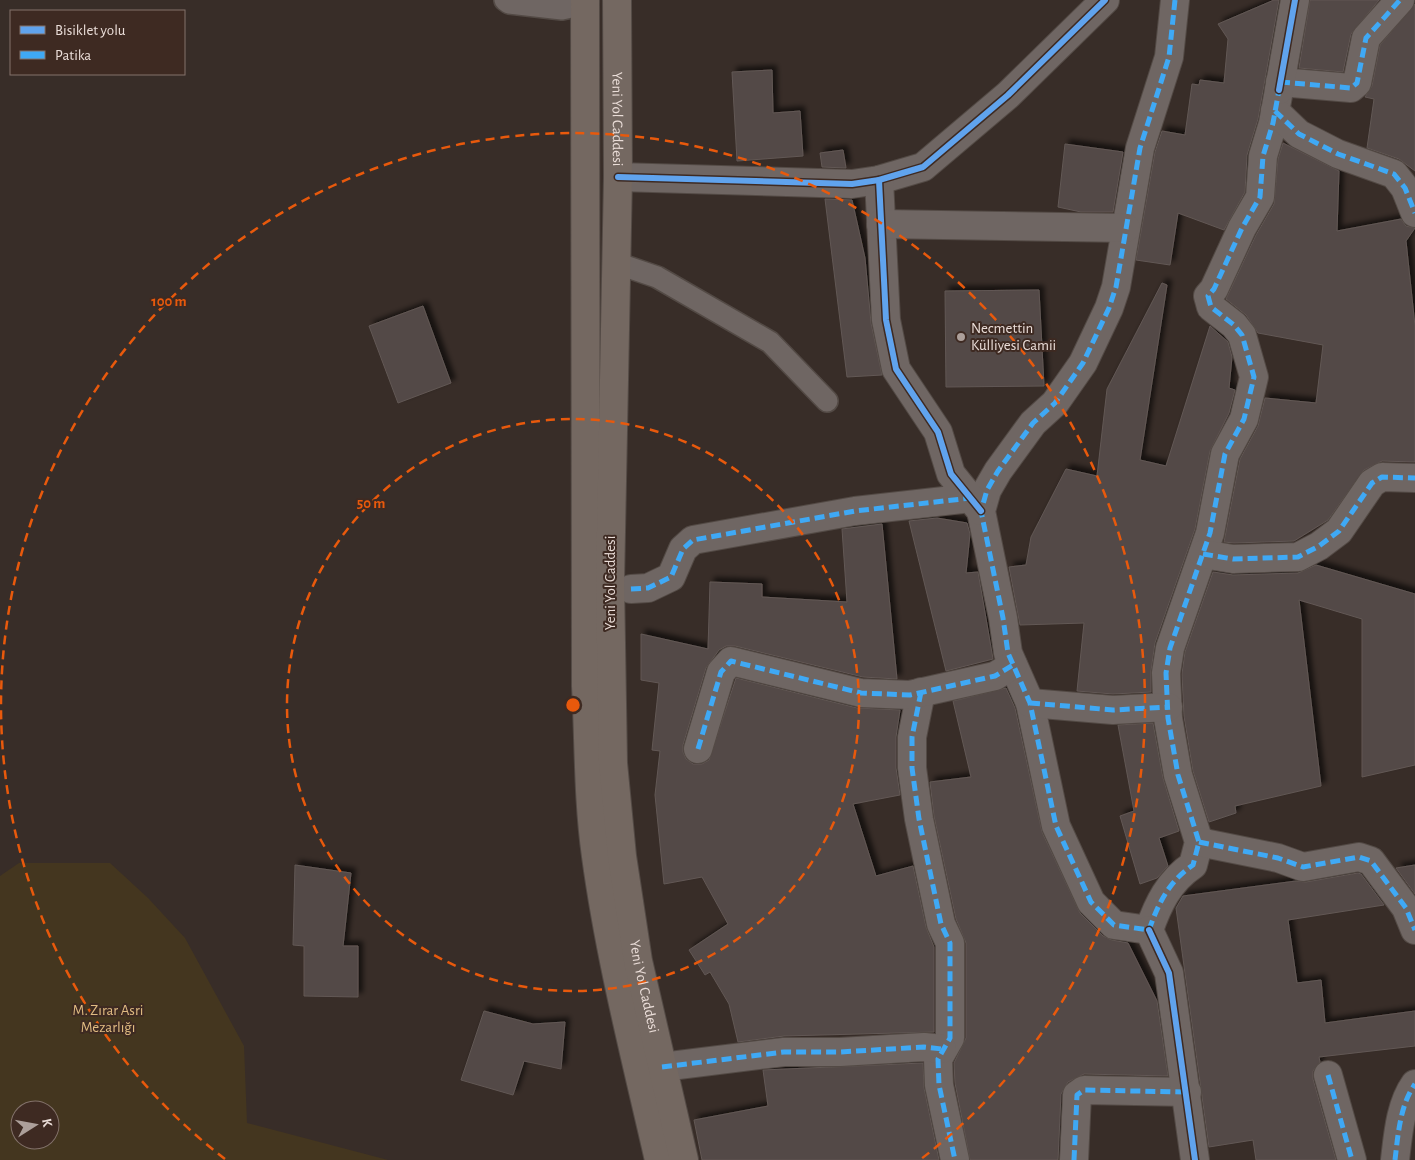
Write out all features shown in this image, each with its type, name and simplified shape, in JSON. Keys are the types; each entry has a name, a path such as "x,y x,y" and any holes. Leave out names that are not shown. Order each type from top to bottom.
{"main road":[{"name":"Yeni Yol Caddesi","path":"617,0 618,177 610,574 612,763 622,856 638,961 684,1160"},
{"name":"Yeni Yol Caddesi","path":"585,2 586,686 591,793 596,855 615,968 659,1160"}],"street":[{"path":"618,177 852,184 880,180 923,167 1008,95 1105,0"},
{"path":"976,505 1033,423 1056,403 1083,363 1110,308 1116,287 1140,148 1169,57 1175,0"},
{"path":"1196,1160 1170,973 1149,930 1160,901 1181,873 1193,865 1199,842 1178,775 1168,706 1166,673 1170,648 1210,534 1225,454 1244,420 1254,377 1242,334 1211,306 1208,296 1214,289 1242,228 1260,197 1263,156 1278,94 1295,0"},
{"path":"1278,94 1351,88 1357,83 1366,38 1400,0"},
{"path":"1278,94 1299,134 1338,154 1394,174 1405,188 1415,212"},
{"path":"880,180 886,320 896,369 938,432 951,474 976,505 1003,618 1008,653 1030,703 1056,826 1091,902 1114,925 1149,930"},
{"path":"881,224 1126,228"},
{"path":"1203,554 1233,559 1298,557 1320,546 1338,531 1372,483 1382,477 1415,478"},
{"path":"631,589 648,588 672,577 683,549 693,540 854,511 932,501 976,505"},
{"path":"698,749 721,672 730,661 861,693 910,695 996,676 1013,665"},
{"path":"922,692 912,737 912,768 919,819 941,924 950,943 950,1038 938,1058 939,1085 955,1160"},
{"path":"1030,703 1113,710 1168,706"},
{"path":"1199,842 1278,858 1303,867 1359,858 1371,861 1406,908 1415,930"},
{"path":"662,1067 784,1052 840,1052 924,1047 942,1050"},
{"path":"1328,1075 1352,1160"},
{"path":"1395,1160 1398,1135 1406,1100 1415,1084"},
{"path":"1074,1160 1077,1094 1084,1090 1187,1092"}],"lane":[{"path":"505,0 509,3 562,9 585,2"},
{"path":"616,263 657,277 770,342 827,401"}],"green space":[{"name":"M. Zırar Asri Mezarlığı","path":"19,863 110,863 148,898 185,938 244,1046 247,1123 388,1160 0,1160 0,876"}],"building":[{"path":"1274,0 1279,0 1258,119 1247,155 1245,192 1224,230 1178,213 1170,265 1136,260 1155,152 1162,131 1185,135 1192,84 1199,85 1200,80 1224,83 1228,39 1218,24"},
{"path":"1310,0 1379,0 1351,34 1343,72 1299,68"},
{"path":"1415,4 1415,171 1399,159 1367,148 1374,99 1365,97 1372,86 1380,45"},
{"path":"772,70 773,113 800,111 803,156 737,161 732,72"},
{"path":"1283,143 1339,171 1337,231 1401,219 1406,226 1415,228 1406,241 1415,326 1415,462 1382,461 1364,470 1328,520 1294,541 1224,542 1240,459 1258,426 1265,398 1316,403 1323,345 1258,333 1246,315 1226,299 1256,235 1274,204 1278,159"},
{"path":"1065,144 1123,152 1113,212 1081,212 1058,207"},
{"path":"843,150 846,168 822,167 820,153"},
{"path":"825,199 852,200 865,258 871,323 882,375 847,377"},
{"path":"1162,283 1167,285 1140,460 1166,466 1210,326 1228,342 1232,357 1229,388 1235,390 1229,413 1210,451 1195,529 1155,643 1151,671 1151,692 1113,694 1077,691 1084,623 1020,625 1009,567 1026,565 1031,537 1066,469 1097,476 1107,389"},
{"name":"Necmettin Külliyesi Camii","path":"1039,290 1044,386 946,387 945,291"},
{"path":"423,306 451,383 398,403 369,326"},
{"path":"937,518 967,523 970,534 966,573 978,572 993,659 946,671 909,521"},
{"path":"882,524 897,679 863,677 735,646 726,646 719,650 706,668 683,745 683,752 686,759 693,764 702,764 709,760 736,678 857,708 900,710 896,737 896,768 900,795 853,804 876,876 913,866 926,927 934,947 934,1032 784,1036 738,1042 729,1004 710,972 705,975 689,950 728,924 702,877 664,884 655,795 660,751 652,750 659,683 641,680 641,634 708,649 710,582 762,584 762,597 847,602 842,529"},
{"path":"1316,565 1415,594 1415,765 1362,777 1362,619 1299,600 1321,786 1235,806 1236,813 1209,822 1193,771 1184,716 1182,674 1185,652 1213,572 1233,575 1298,573"},
{"path":"1006,688 1015,708 1042,832 1080,913 1103,936 1128,943 1157,1001 1168,1076 1084,1074 1068,1082 1061,1094 1058,1160 970,1160 955,1083 954,1063 966,1038 966,943 956,919 934,816 930,782 971,777 953,701"},
{"path":"1153,723 1163,778 1179,831 1159,838 1168,866 1157,878 1140,884 1120,816 1134,811 1118,725"},
{"path":"295,865 351,873 343,946 358,946 358,997 304,996 304,946 293,945"},
{"path":"1415,865 1415,894 1396,868"},
{"path":"1361,874 1384,905 1288,920 1297,983 1321,980 1325,1023 1415,1011 1415,1046 1319,1057 1320,1062 1313,1071 1313,1079 1336,1160 1256,1160 1253,1140 1209,1147 1176,908 1183,896 1296,881 1306,882"},
{"path":"484,1011 533,1024 565,1022 561,1069 524,1061 513,1095 461,1080"},
{"path":"923,1063 924,1088 939,1160 702,1160 694,1120 768,1106 763,1070"}],"marked path":[{"path":"1175,0 1169,57 1140,148 1116,287 1109,308 1083,363 1055,403 1033,423 998,471 987,490 981,511 1003,618 1008,653 1030,703 1056,826 1091,902 1114,925 1149,930 1165,894 1177,878 1193,865 1199,842 1178,775 1168,718 1166,673 1170,648 1210,533 1225,454 1244,419 1254,377 1242,335 1234,325 1211,307 1208,296 1214,289 1242,228 1260,197 1263,156 1273,123 1279,90"},
{"path":"1280,82 1351,88 1357,83 1366,38 1400,0"},
{"path":"1275,111 1299,134 1338,154 1394,174 1405,188 1415,213"},
{"path":"1203,554 1233,559 1298,557 1319,546 1339,531 1372,483 1382,477 1415,478"},
{"path":"631,589 648,588 671,577 683,549 693,540 855,511 971,498"},
{"path":"698,749 721,672 731,661 861,693 910,695 995,676 1013,665"},
{"path":"921,692 912,737 912,768 919,819 941,924 950,943 950,1038 938,1059 939,1085 955,1160"},
{"path":"1030,703 1113,710 1168,707"},
{"path":"1199,842 1278,858 1303,867 1359,857 1371,861 1406,908 1415,930"},
{"path":"662,1067 784,1052 840,1052 924,1047 942,1049"},
{"path":"1328,1075 1352,1160"},
{"path":"1395,1160 1403,1111 1415,1084"},
{"path":"1074,1160 1077,1095 1084,1090 1187,1092"}],"cycle path":[{"path":"618,177 852,184 879,180 923,167 1008,95 1105,0"},
{"path":"1279,90 1295,0"},
{"path":"879,180 886,320 896,369 938,432 951,474 981,511"},
{"path":"1149,930 1169,973 1195,1160"}],"place":[{"name":"Necmettin Külliyesi Camii","path":"961,337"}]}
